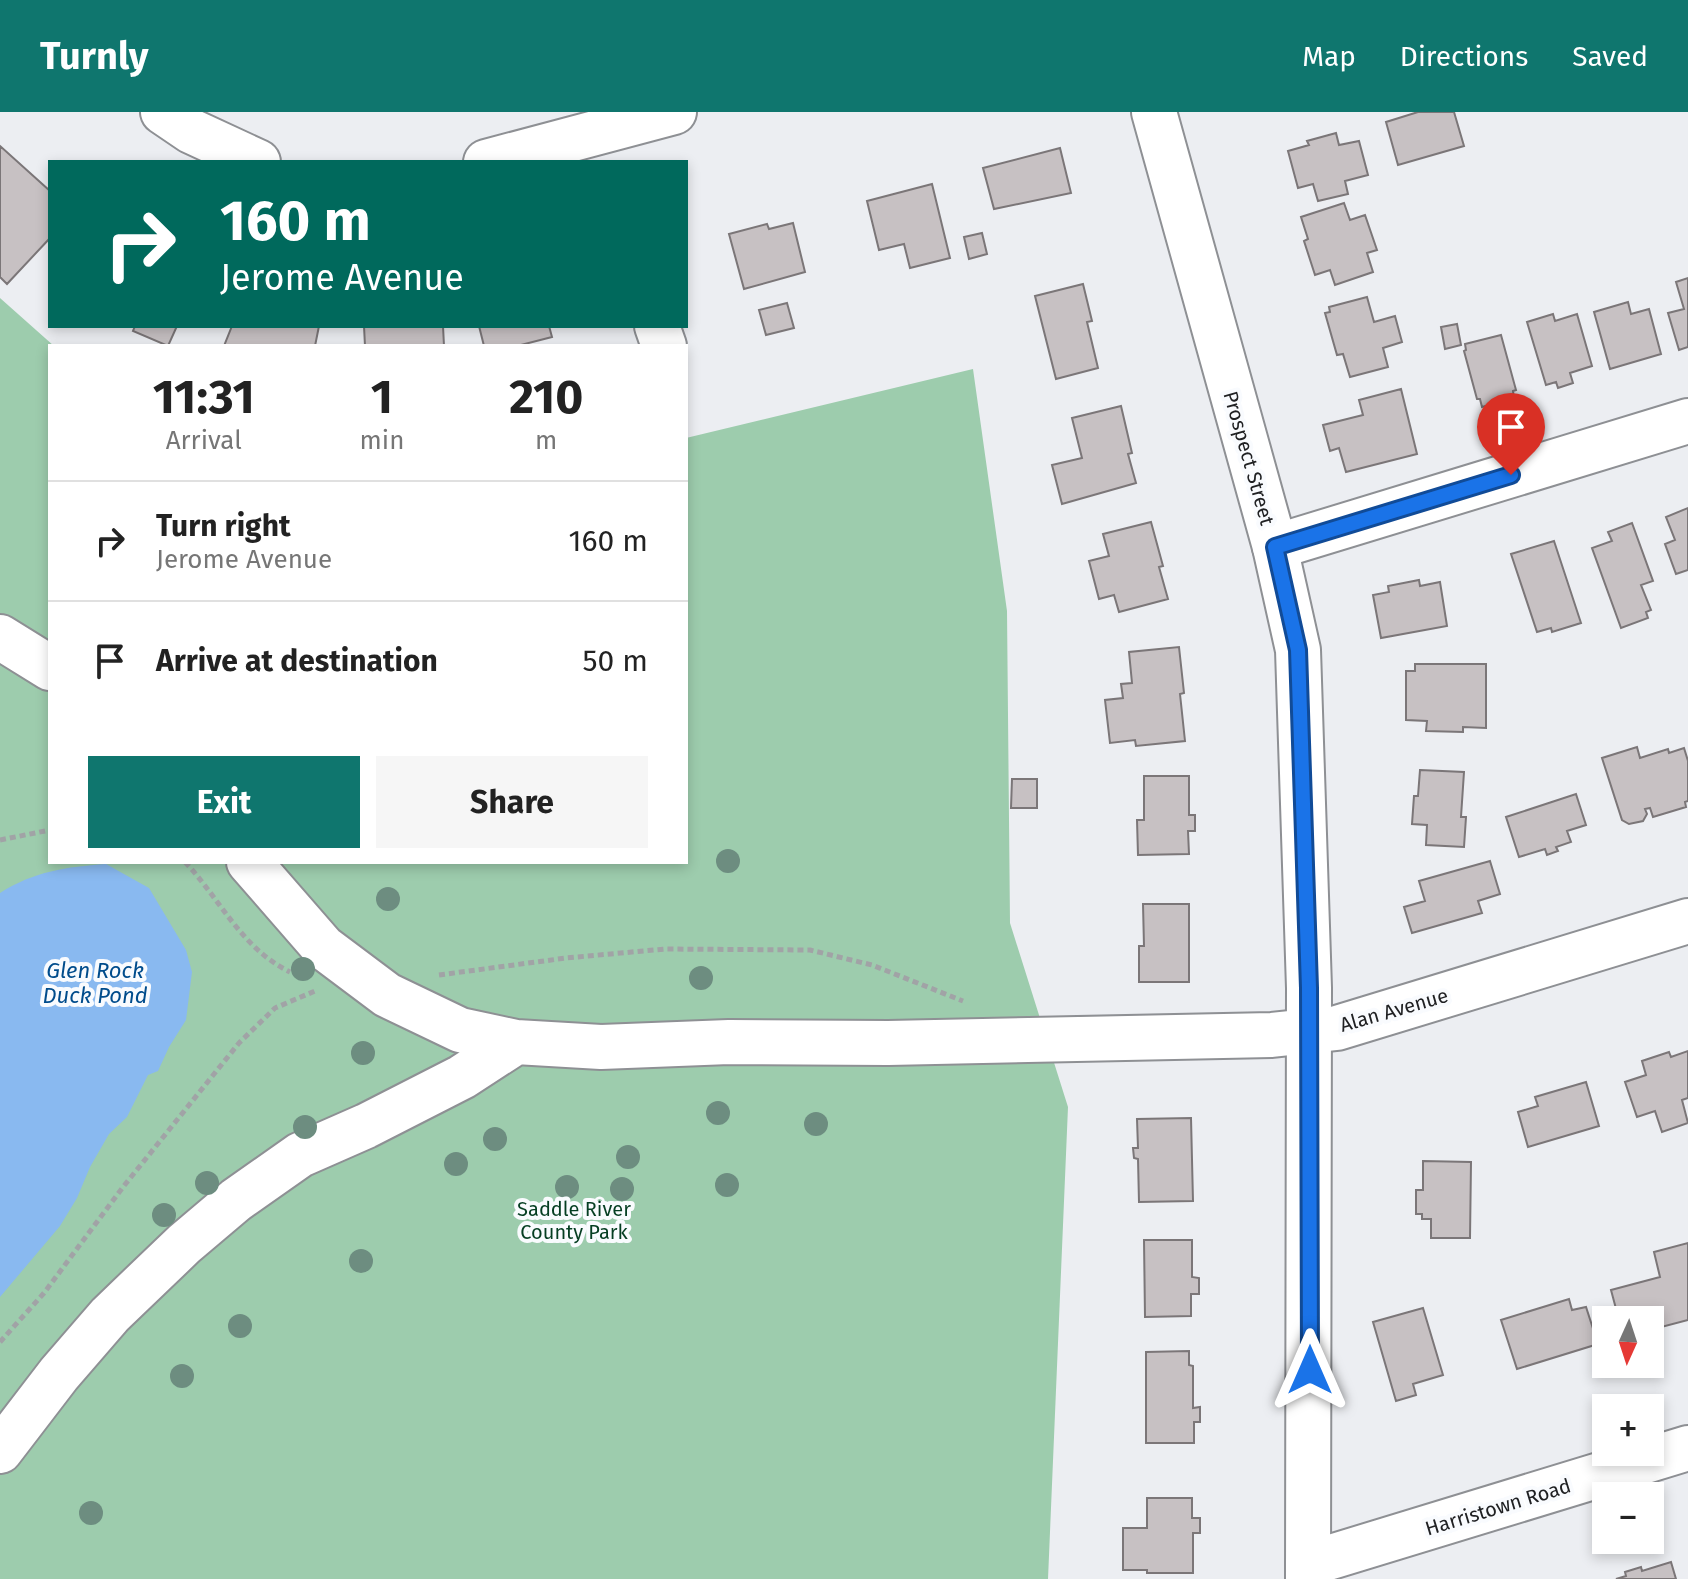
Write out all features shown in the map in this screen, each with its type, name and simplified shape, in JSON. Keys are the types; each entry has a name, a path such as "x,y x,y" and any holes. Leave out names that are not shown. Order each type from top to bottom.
{"street":[{"path":"163,112 191,131 254,160"},
{"path":"502,160 600,148 674,112"},
{"name":"Prospect Street","path":"1154,112 1275,547 1298,650 1308,1031 1308,1572"},
{"path":"1275,547 1688,421"},
{"path":"0,637 48,667"},
{"name":"Alan Avenue","path":"251,864 323,947 387,995 460,1030 516,1042 601,1047 729,1042 994,1041 1272,1035 1337,1028 1688,921"},
{"path":"0,1451 59,1374 110,1315 184,1244 236,1200 300,1155 366,1126 462,1077 516,1042"},
{"name":"Harristown Road","path":"1308,1572 1688,1448"}],"path":[{"path":"0,840 48,830"},
{"path":"187,864 203,881 238,932 279,967 301,978"},
{"path":"437,975 665,949 810,950 872,965 971,1003"},
{"path":"0,1342 44,1293 123,1187 239,1043 275,1008 301,995 328,988"}],"green space":[{"name":"Saddle River County Park","path":"0,298 52,344 48,344 48,864 688,864 688,438 973,369 1007,611 1010,923 1068,1107 1048,1579 0,1579"}],"water":[{"name":"Glen Rock Duck Pond","path":"106,864 149,888 186,950 192,972 186,1020 158,1071 148,1075 127,1117 109,1134 60,1226 0,1297 0,893 51,871"}],"building":[{"path":"1418,112 1454,112 1464,146 1398,165 1386,122"},
{"path":"1336,133 1339,145 1359,141 1368,175 1345,181 1348,194 1318,201 1313,184 1298,188 1288,151 1309,145 1307,141"},
{"path":"0,146 48,189 48,240 7,284 0,277"},
{"path":"1060,148 1071,193 994,209 983,168"},
{"path":"932,184 950,258 910,268 904,244 879,250 867,201"},
{"path":"1344,203 1350,220 1365,215 1377,250 1367,253 1373,272 1335,285 1330,270 1315,275 1304,241 1308,239 1301,217"},
{"path":"793,223 805,272 744,289 729,234 767,224 769,229"},
{"path":"982,233 987,254 969,259 964,237"},
{"path":"1688,278 1688,347 1679,350 1668,313 1684,309 1676,282"},
{"path":"1083,284 1092,321 1087,322 1098,368 1056,379 1035,296"},
{"path":"1367,297 1374,322 1395,316 1402,342 1383,348 1388,367 1350,377 1343,354 1337,355 1325,313 1330,312 1329,307"},
{"path":"1628,302 1631,314 1649,309 1661,354 1610,369 1594,312"},
{"path":"787,303 794,328 766,335 759,310"},
{"path":"1553,314 1555,321 1577,314 1592,366 1570,373 1573,383 1558,388 1556,382 1546,385 1527,322"},
{"path":"1457,324 1461,345 1445,349 1441,327"},
{"path":"134,328 176,328 169,344 133,331"},
{"path":"231,328 319,328 315,344 225,344"},
{"path":"364,328 443,328 444,344 365,344"},
{"path":"480,328 550,328 552,337 525,344 484,344"},
{"path":"1501,335 1516,390 1513,391 1514,398 1482,407 1464,351 1465,344"},
{"path":"1401,389 1417,454 1346,472 1339,448 1330,451 1323,425 1363,415 1359,400"},
{"path":"1121,406 1136,483 1062,504 1052,465 1082,458 1072,418"},
{"path":"1688,508 1688,570 1676,574 1665,544 1675,540 1666,517"},
{"path":"1151,522 1168,599 1119,612 1114,595 1099,599 1089,561 1109,556 1103,534"},
{"path":"1632,523 1653,581 1641,585 1651,610 1646,612 1648,618 1621,628 1592,548 1612,541 1608,532"},
{"path":"1554,541 1581,623 1552,632 1551,628 1537,632 1511,554"},
{"path":"1419,580 1420,586 1440,582 1447,626 1381,638 1373,595 1389,592 1388,586"},
{"path":"1179,647 1185,741 1136,746 1135,740 1110,743 1105,700 1123,698 1121,684 1132,683 1129,652"},
{"path":"1415,664 1486,664 1486,728 1463,727 1463,732 1426,731 1427,721 1406,720 1406,671 1415,671"},
{"path":"1637,747 1640,758 1668,749 1669,753 1684,748 1688,761 1686,807 1653,817 1650,808 1645,809 1647,814 1643,821 1629,824 1622,820 1602,758"},
{"path":"1420,770 1464,772 1461,817 1466,817 1464,847 1426,845 1427,825 1412,824"},
{"path":"1144,776 1189,776 1189,815 1195,815 1195,831 1188,831 1189,854 1138,855 1137,820 1144,820"},
{"path":"1012,779 1037,779 1037,808 1011,808"},
{"path":"1576,794 1586,825 1567,831 1571,842 1556,847 1558,851 1547,855 1545,849 1519,857 1506,817"},
{"path":"1490,861 1500,894 1478,901 1482,913 1412,933 1404,907 1425,901 1419,881"},
{"path":"1143,904 1189,904 1189,982 1139,982 1139,946 1144,946"},
{"path":"1688,1051 1688,1098 1682,1100 1688,1123 1662,1132 1655,1111 1637,1117 1625,1082 1646,1075 1642,1061 1669,1052 1671,1057"},
{"path":"1586,1082 1599,1126 1528,1147 1518,1112 1538,1106 1535,1097"},
{"path":"1191,1118 1193,1201 1139,1202 1138,1159 1134,1158 1133,1148 1138,1148 1137,1119"},
{"path":"1423,1161 1471,1162 1470,1238 1431,1238 1431,1219 1422,1219 1422,1214 1416,1214 1416,1190 1423,1190"},
{"path":"1144,1240 1192,1240 1192,1277 1199,1278 1199,1294 1191,1294 1191,1316 1145,1317"},
{"path":"1688,1243 1688,1320 1664,1326 1664,1306 1615,1306 1611,1290 1660,1277 1654,1252"},
{"path":"1569,1299 1572,1310 1586,1307 1592,1326 1592,1346 1517,1369 1501,1320"},
{"path":"1423,1308 1443,1375 1413,1384 1416,1395 1396,1401 1373,1322"},
{"path":"1189,1351 1189,1365 1193,1366 1193,1408 1200,1407 1200,1422 1194,1422 1194,1443 1146,1443 1146,1352"},
{"path":"1147,1498 1192,1498 1192,1518 1200,1518 1200,1533 1193,1533 1193,1573 1123,1570 1123,1528 1147,1528"},
{"path":"1671,1562 1676,1579 1616,1579 1626,1576 1625,1572 1641,1567 1642,1571"}],"route":[{"path":"1310,1370 1309,988 1298,650 1275,547 1511,475"}]}
